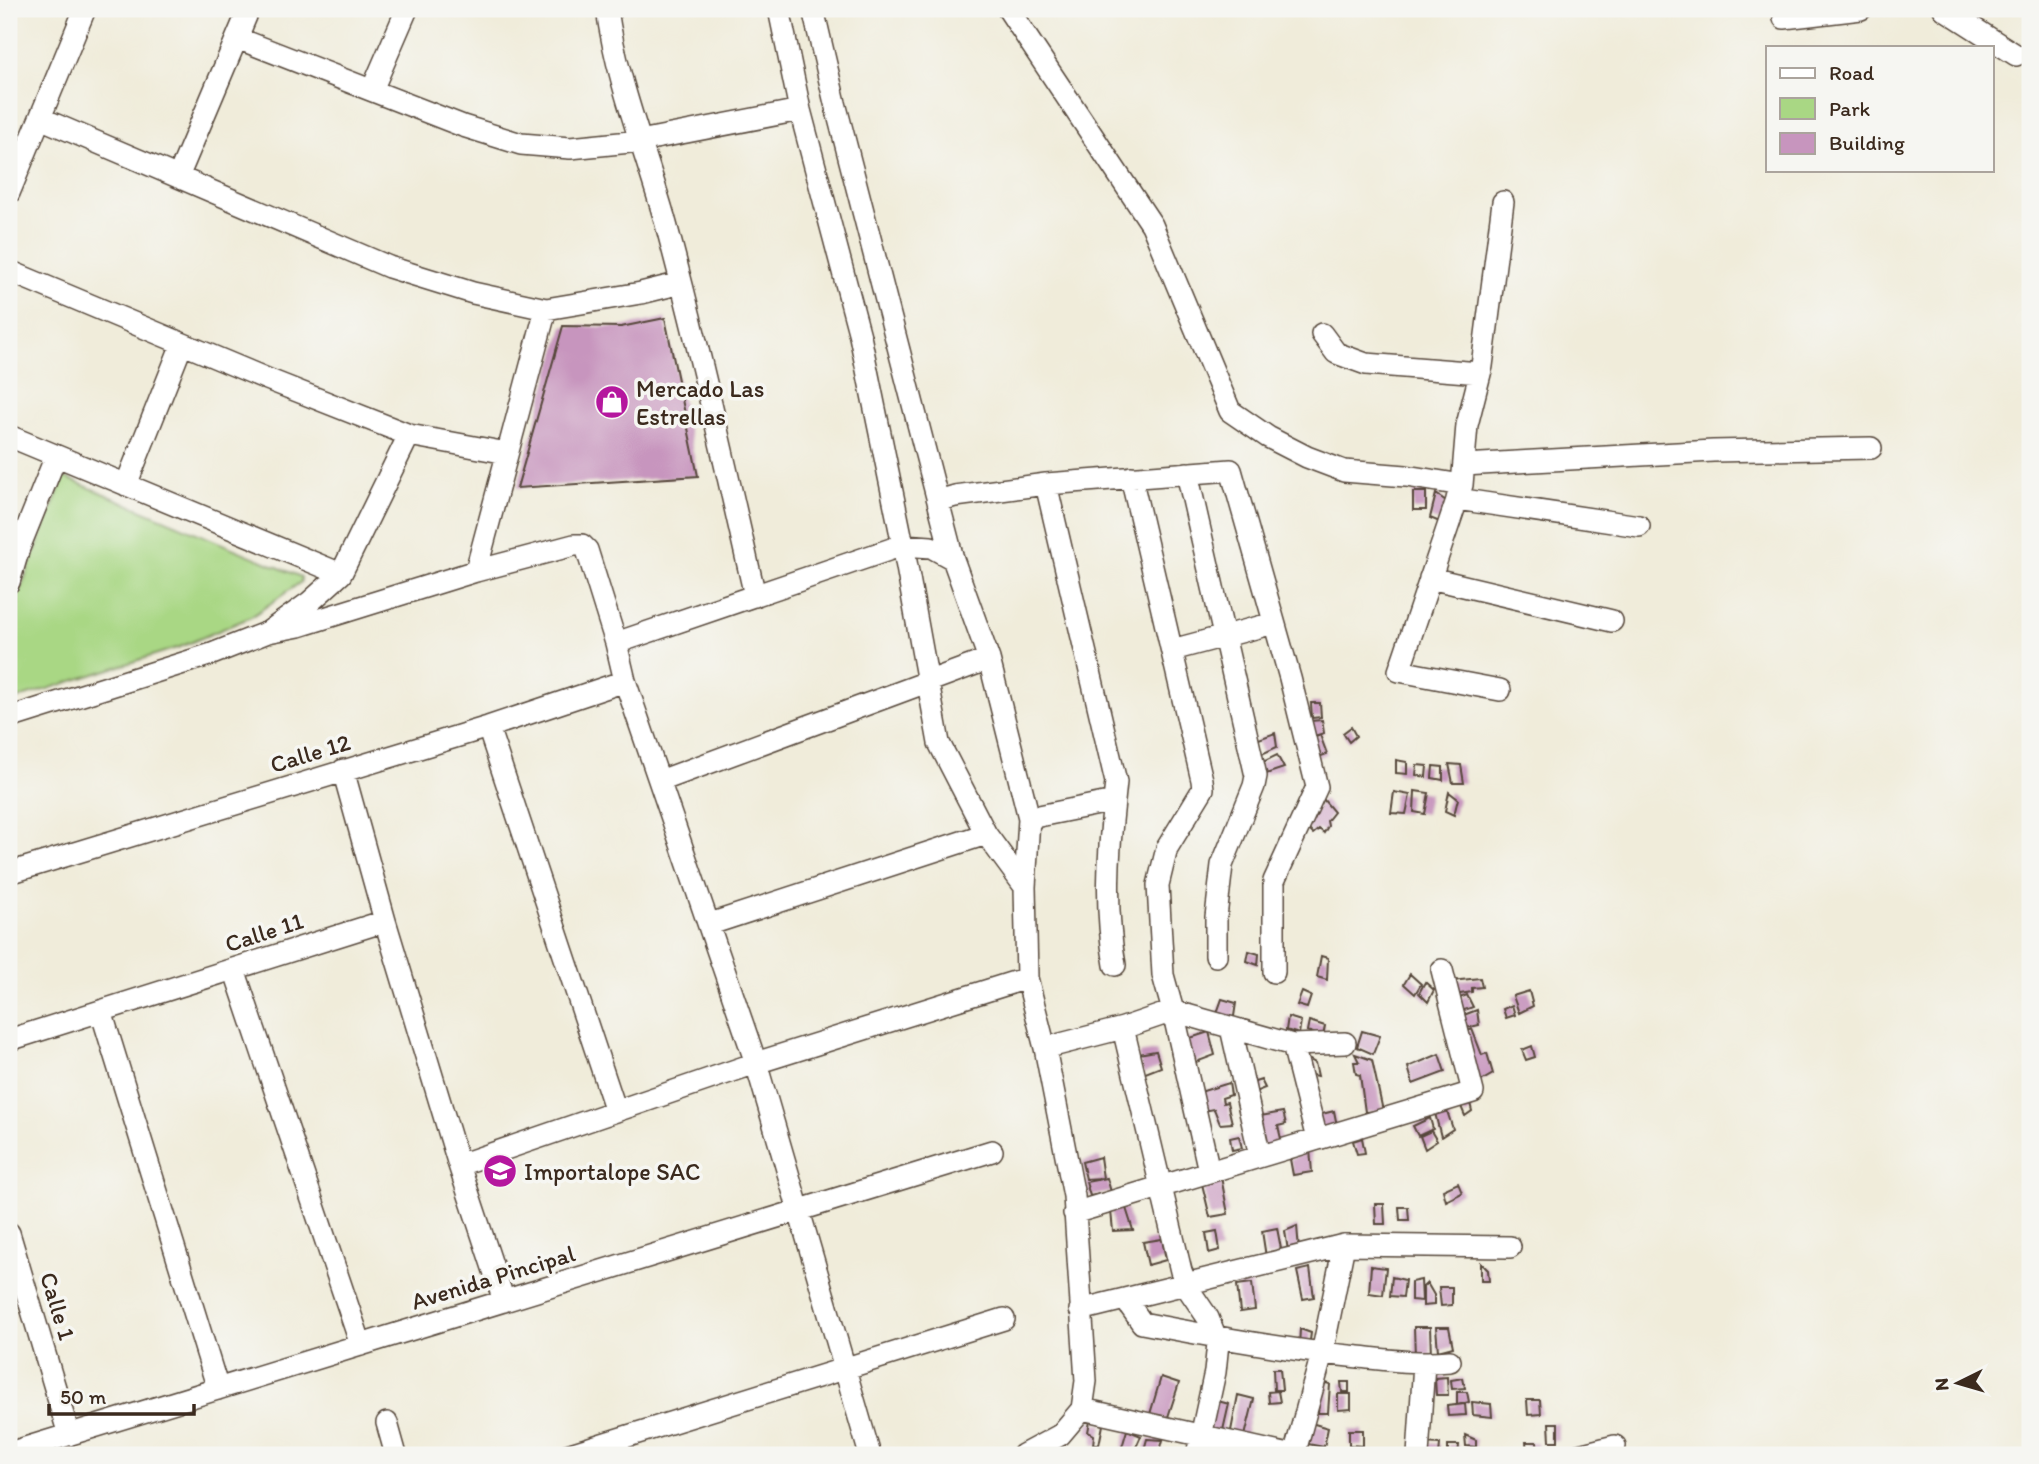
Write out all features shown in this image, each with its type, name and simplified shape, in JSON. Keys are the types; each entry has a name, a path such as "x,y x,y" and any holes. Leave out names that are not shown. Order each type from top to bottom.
{"street":[{"path":"9,193 85,9"},
{"path":"178,177 249,9"},
{"path":"372,90 407,9"},
{"path":"607,9 612,49 665,221 721,442 755,596"},
{"path":"779,9 800,110 860,336 903,545 939,743 986,834 1025,887"},
{"path":"813,9 953,559 989,659 1029,818 1025,887 1027,978 1045,1048 1074,1196 1086,1381 1082,1409 1060,1435 1023,1455"},
{"path":"1007,9 1152,225 1230,411 1278,442 1344,471 1461,483 1639,526"},
{"path":"1784,18 1861,9"},
{"path":"1944,9 2015,54"},
{"path":"237,38 463,126 522,145 570,148 640,141 800,110"},
{"path":"40,118 389,267 473,293 545,309 641,293 681,283"},
{"path":"1500,690 1399,671 1461,483 1467,425 1480,373 1503,202"},
{"path":"9,271 409,435 507,453"},
{"path":"476,571 545,309"},
{"path":"1322,334 1336,353 1366,364 1480,373"},
{"path":"125,485 182,344"},
{"path":"268,632 310,602 341,574 409,435"},
{"path":"9,436 341,574"},
{"path":"1461,483 1713,451 1871,448"},
{"path":"9,582 19,548 57,456"},
{"path":"938,501 955,496 1046,484 1231,470 1317,787 1274,881 1274,972"},
{"path":"1187,473 1256,776 1222,865 1216,917 1216,956"},
{"path":"1131,477 1202,780 1203,789 1167,848 1158,885 1163,975 1209,1171"},
{"path":"1046,484 1116,782 1108,852 1108,929 1115,965"},
{"path":"9,718 212,654 268,632 299,626 476,571 582,545 587,550 625,681 756,1063 870,1455"},
{"path":"616,643 903,545 931,547 953,559"},
{"path":"1430,578 1612,621"},
{"path":"1172,650 1274,623"},
{"path":"660,781 989,659"},
{"name":"Calle 12","path":"9,873 488,727 625,681"},
{"path":"488,727 616,1111"},
{"path":"343,770 385,921 459,1165 504,1301"},
{"path":"1029,818 1114,801"},
{"path":"710,924 986,834"},
{"name":"Calle 11","path":"9,1040 385,921"},
{"path":"234,969 361,1345"},
{"path":"1074,1213 1473,1092 1442,970"},
{"path":"459,1165 756,1063 1027,978"},
{"path":"102,1011 218,1389"},
{"path":"1045,1048 1123,1028 1173,1011 1293,1045 1345,1043"},
{"path":"1123,1028 1181,1271 1208,1318 1218,1343 1215,1372 1199,1446"},
{"path":"1231,1028 1260,1156"},
{"path":"1293,1045 1317,1139"},
{"name":"Avenida Pincipal","path":"9,1452 992,1151"},
{"name":"Calle 1","path":"9,1233 69,1435"},
{"path":"1080,1310 1344,1245 1510,1247"},
{"path":"1082,1409 1199,1446 1292,1455 1322,1354 1344,1245"},
{"path":"1125,1299 1142,1323 1322,1354 1424,1363 1450,1361"},
{"path":"567,1455 1004,1319"},
{"path":"1418,1455 1424,1363"},
{"path":"387,1423 396,1455"},
{"path":"1579,1455 1615,1446"}],"green space":[{"path":"64,477 301,577 301,582 251,617 180,647 16,699 13,664 18,596"}],"building":[{"name":"Mercado Las Estrellas","path":"665,318 698,476 517,488 563,326 621,327"},
{"path":"1413,492 1426,492 1426,510 1413,510"},
{"path":"1436,494 1446,501 1442,523 1430,518"},
{"path":"1311,703 1320,703 1321,717 1312,718"},
{"path":"1322,720 1324,733 1311,737 1310,721"},
{"path":"1351,727 1356,736 1349,742 1343,733"},
{"path":"1275,733 1277,747 1262,754 1256,740"},
{"path":"1320,735 1327,754 1316,758 1311,740"},
{"path":"1277,755 1284,768 1263,775 1259,764"},
{"path":"1396,760 1407,762 1407,774 1396,773"},
{"path":"1449,764 1461,765 1464,783 1453,783"},
{"path":"1417,765 1427,766 1426,777 1416,775"},
{"path":"1433,766 1443,767 1443,780 1432,778"},
{"path":"1415,791 1429,793 1425,814 1414,812"},
{"path":"1394,792 1410,795 1406,814 1391,813"},
{"path":"1449,792 1458,799 1454,815 1445,811"},
{"path":"1323,799 1334,812 1327,821 1328,826 1324,833 1319,829 1313,834 1305,826"},
{"path":"1249,951 1259,954 1258,965 1247,961"},
{"path":"1321,956 1328,958 1327,980 1317,977"},
{"path":"1410,974 1421,984 1415,994 1404,984"},
{"path":"1480,978 1482,987 1454,995 1451,981"},
{"path":"1425,982 1434,990 1428,1002 1419,993"},
{"path":"1529,991 1533,1006 1519,1013 1513,996"},
{"path":"1302,992 1311,996 1307,1008 1297,1005"},
{"path":"1467,995 1473,1007 1456,1013 1452,1001"},
{"path":"1222,999 1236,1003 1233,1023 1216,1016"},
{"path":"1512,1005 1515,1015 1506,1018 1503,1009"},
{"path":"1477,1010 1479,1025 1458,1030 1456,1018"},
{"path":"1288,1017 1301,1021 1299,1034 1286,1030"},
{"path":"1309,1021 1325,1026 1323,1036 1307,1031"},
{"path":"1472,1029 1482,1055 1487,1053 1493,1074 1474,1085 1461,1034"},
{"path":"1362,1031 1380,1036 1373,1054 1357,1047"},
{"path":"1209,1032 1215,1055 1191,1064 1184,1040"},
{"path":"1532,1046 1535,1057 1526,1060 1522,1050"},
{"path":"1156,1051 1161,1067 1143,1074 1138,1054"},
{"path":"1355,1054 1372,1060 1383,1111 1365,1112 1360,1075 1356,1074 1354,1062 1359,1062"},
{"path":"1439,1054 1445,1072 1413,1084 1408,1067"},
{"path":"1305,1057 1315,1063 1318,1076 1305,1074"},
{"path":"1261,1080 1265,1088 1255,1092 1252,1083"},
{"path":"1229,1083 1231,1095 1222,1098 1223,1103 1227,1102 1232,1123 1220,1124 1214,1109 1203,1111 1200,1092"},
{"path":"1469,1099 1472,1111 1465,1116 1460,1104"},
{"path":"1334,1111 1337,1126 1318,1130 1314,1116"},
{"path":"1447,1111 1453,1129 1441,1137 1435,1113"},
{"path":"1283,1112 1286,1124 1278,1126 1282,1143 1263,1149 1255,1117"},
{"path":"1430,1118 1433,1129 1418,1136 1413,1126"},
{"path":"1431,1131 1437,1141 1425,1149 1420,1136"},
{"path":"1239,1136 1242,1148 1232,1150 1230,1138"},
{"path":"1362,1138 1365,1153 1357,1154 1353,1141"},
{"path":"1310,1150 1312,1172 1293,1175 1290,1159"},
{"path":"1100,1157 1103,1178 1086,1179 1082,1162"},
{"path":"1221,1177 1228,1214 1210,1217 1202,1184"},
{"path":"1107,1178 1111,1192 1090,1196 1086,1182"},
{"path":"1458,1183 1462,1193 1446,1201 1443,1190"},
{"path":"1375,1204 1384,1204 1385,1224 1376,1224"},
{"path":"1399,1207 1408,1207 1409,1220 1400,1220"},
{"path":"1126,1208 1133,1230 1113,1231 1111,1211"},
{"path":"1297,1226 1299,1250 1288,1251 1285,1231"},
{"path":"1277,1228 1282,1254 1266,1257 1262,1231"},
{"path":"1217,1231 1220,1250 1209,1253 1206,1233"},
{"path":"1162,1239 1166,1260 1148,1265 1143,1242"},
{"path":"1481,1263 1488,1270 1489,1281 1481,1281"},
{"path":"1371,1266 1386,1268 1383,1295 1369,1293"},
{"path":"1310,1268 1314,1297 1303,1299 1297,1271"},
{"path":"1392,1277 1405,1280 1403,1297 1390,1296"},
{"path":"1421,1280 1422,1301 1411,1300 1411,1282"},
{"path":"1252,1283 1255,1310 1240,1312 1237,1285"},
{"path":"1427,1283 1434,1295 1434,1305 1423,1306 1423,1287"},
{"path":"1439,1287 1452,1287 1452,1305 1441,1306"},
{"path":"1414,1327 1430,1327 1431,1355 1415,1356"},
{"path":"1436,1327 1449,1327 1453,1347 1438,1351"},
{"path":"1300,1329 1311,1333 1309,1348 1299,1347"},
{"path":"1273,1369 1280,1369 1282,1390 1274,1390"},
{"path":"1161,1377 1179,1383 1167,1420 1150,1414"},
{"path":"1447,1377 1448,1395 1436,1395 1435,1378"},
{"path":"1463,1378 1465,1388 1452,1389 1451,1380"},
{"path":"1321,1382 1330,1384 1328,1413 1318,1413"},
{"path":"1341,1382 1349,1382 1349,1392 1342,1392"},
{"path":"1278,1391 1280,1402 1269,1403 1268,1392"},
{"path":"1457,1392 1467,1392 1469,1402 1457,1405"},
{"path":"1338,1394 1351,1394 1351,1409 1338,1410"},
{"path":"1238,1395 1254,1399 1244,1440 1230,1436"},
{"path":"1214,1400 1229,1404 1221,1439 1208,1435"},
{"path":"1527,1400 1540,1400 1541,1414 1528,1415"},
{"path":"1472,1402 1491,1404 1492,1417 1473,1415"},
{"path":"1465,1404 1466,1415 1448,1416 1447,1406"},
{"path":"1090,1421 1103,1425 1099,1445 1093,1445 1094,1435 1088,1432"},
{"path":"1311,1423 1328,1428 1324,1447 1308,1444"},
{"path":"1549,1423 1558,1423 1558,1441 1550,1441"},
{"path":"1127,1430 1141,1436 1133,1454 1122,1447"},
{"path":"1349,1430 1363,1430 1363,1446 1349,1445"},
{"path":"1465,1435 1476,1440 1476,1447 1466,1446"},
{"path":"1147,1439 1163,1440 1160,1451 1144,1450"},
{"path":"1526,1442 1537,1442 1538,1452 1527,1452"},
{"path":"1423,1443 1440,1444 1439,1455 1423,1455"},
{"path":"1448,1445 1459,1445 1458,1455 1448,1455"}],"place":[{"name":"Mercado Las Estrellas","path":"612,402"},
{"name":"Importalope SAC","path":"500,1171"}]}
